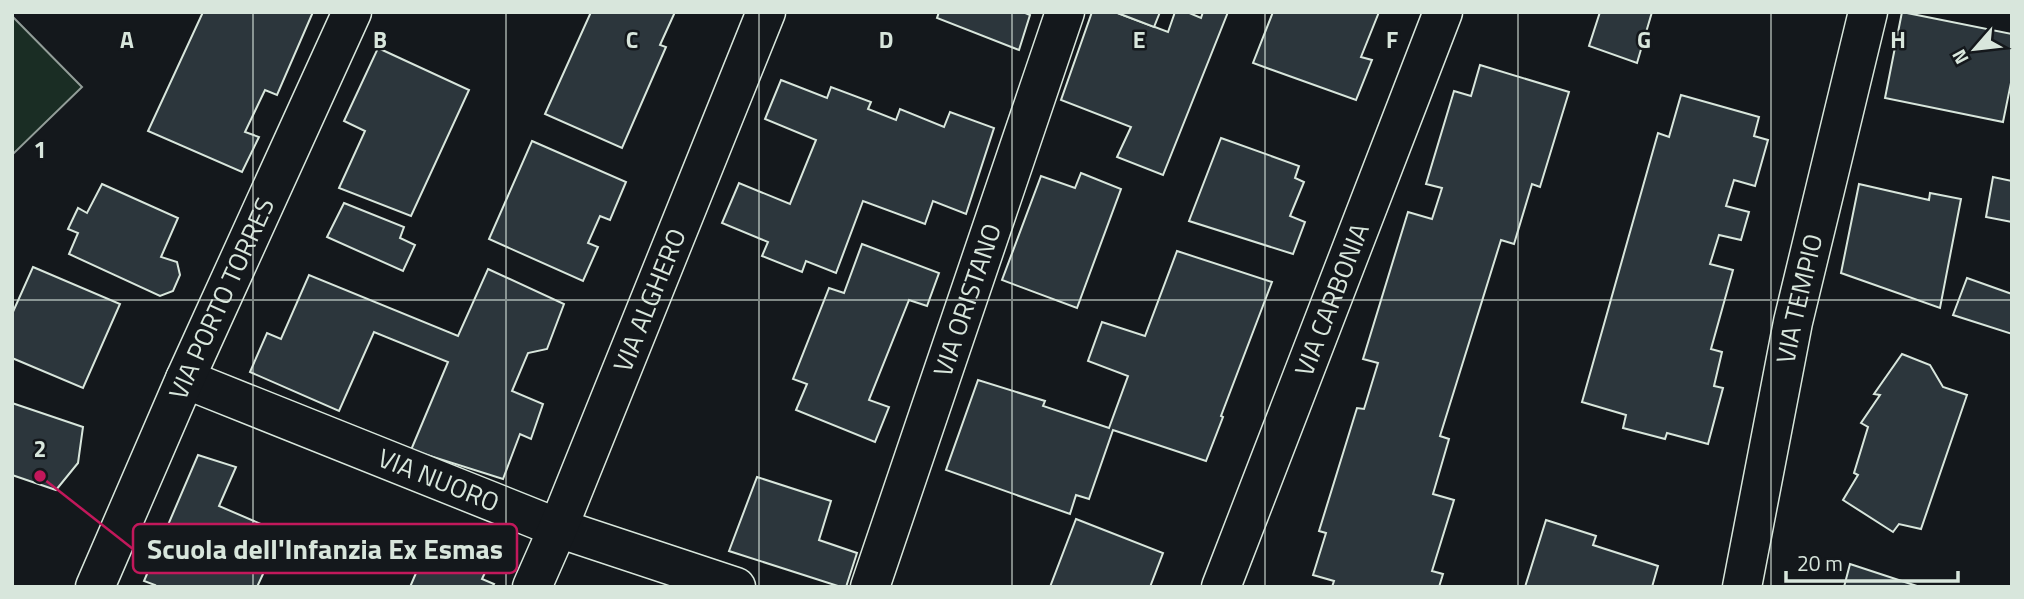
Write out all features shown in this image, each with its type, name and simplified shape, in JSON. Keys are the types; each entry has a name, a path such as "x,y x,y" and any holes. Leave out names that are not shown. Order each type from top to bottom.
{"street":[{"name":"VIA PORTO TORRES","path":"95,587 185,379 352,12"},
{"name":"VIA ALGHERO","path":"532,587 766,12"},
{"name":"VIA ORISTANO","path":"870,587 1065,12"},
{"name":"VIA CARBONIA","path":"1220,587 1443,12"},
{"name":"VIA TEMPIO","path":"1742,587 1793,323 1868,12"},
{"name":"VIA NUORO","path":"185,379 558,528 736,587"}],"green space":[{"path":"12,16 82,87 12,155"}],"building":[{"path":"203,12 313,12 277,95 265,90 245,132 259,137 242,172 148,131"},
{"path":"591,12 675,12 660,45 666,47 622,148 545,114"},
{"path":"939,12 1023,12 1030,15 1019,50 937,18"},
{"path":"1092,12 1115,12 1168,32 1175,12 1187,12 1201,18 1203,12 1228,12 1163,175 1117,157 1131,127 1061,100"},
{"path":"1115,12 1160,12 1154,27"},
{"path":"1273,12 1379,12 1361,57 1372,60 1356,100 1253,63"},
{"path":"1600,12 1652,12 1637,63 1589,46"},
{"path":"1902,12 2012,34 2012,78 2003,122 1885,98"},
{"path":"378,48 469,90 411,216 339,188 365,131 344,121"},
{"path":"1480,65 1569,92 1540,187 1532,184 1514,244 1501,240 1440,436 1449,439 1433,494 1454,500 1432,571 1443,574 1439,587 1332,587 1334,581 1313,575 1326,533 1319,531 1357,408 1364,409 1378,363 1363,359 1408,212 1432,219 1442,188 1426,184 1454,91 1471,96"},
{"path":"781,80 827,98 831,87 871,102 868,109 896,120 900,109 944,127 950,112 994,128 966,214 933,201 925,224 863,201 836,273 806,261 802,272 762,256 768,242 722,223 739,183 790,204 816,140 765,119"},
{"path":"1681,95 1759,117 1754,136 1768,140 1755,186 1734,180 1726,206 1749,212 1741,240 1719,235 1710,264 1733,270 1711,349 1722,352 1714,386 1723,388 1708,444 1667,433 1665,439 1623,428 1626,415 1582,402 1658,133 1669,137"},
{"path":"1221,138 1299,166 1295,178 1304,182 1290,216 1305,222 1293,254 1189,221"},
{"path":"532,141 626,182 610,220 600,216 588,243 598,247 583,281 489,239"},
{"path":"1081,173 1121,189 1077,308 1002,280 1041,176 1075,188"},
{"path":"1993,177 2012,181 2012,222 1986,217"},
{"path":"102,184 178,218 161,257 177,262 180,275 173,291 160,296 69,254 78,233 68,229 78,208 87,213"},
{"path":"1859,184 1929,200 1930,193 1961,199 1940,308 1841,273"},
{"path":"344,203 404,227 400,238 415,245 403,271 327,237"},
{"path":"862,244 939,273 927,306 909,300 869,400 889,407 875,442 796,410 807,384 793,379 829,288 844,293"},
{"path":"1177,251 1272,282 1206,461 1113,430 1089,499 1076,495 1070,514 946,470 978,380 1045,401 1043,406 1109,428 1128,376 1088,361 1102,322 1145,336"},
{"path":"33,267 120,304 83,388 12,358 12,314"},
{"path":"488,269 564,304 547,349 528,353 512,391 543,404 531,439 520,434 503,479 411,450 448,362 374,332 339,411 250,372 267,333 281,339 309,275 458,336"},
{"path":"1967,278 2012,294 2012,334 1953,315"},
{"path":"1902,354 1930,365 1943,387 1967,395 1921,529 1899,524 1893,532 1843,500 1858,475 1854,473 1868,427 1861,423 1880,395 1874,394"},
{"path":"12,403 83,427 78,463 56,490 12,475"},
{"path":"198,455 236,467 219,506 282,533 257,587 154,587 155,585 144,581"},
{"path":"757,477 831,501 819,540 857,553 846,587 729,551"},
{"path":"1076,519 1163,553 1150,587 1050,587"},
{"path":"1546,520 1596,536 1593,545 1658,566 1652,587 1525,587"},
{"path":"434,531 496,549 482,579 494,584 492,587 410,587"},
{"path":"1850,564 1920,587 1844,587"}],"place":[{"name":"Scuola dell'Infanzia Ex Esmas","path":"40,476"}]}
